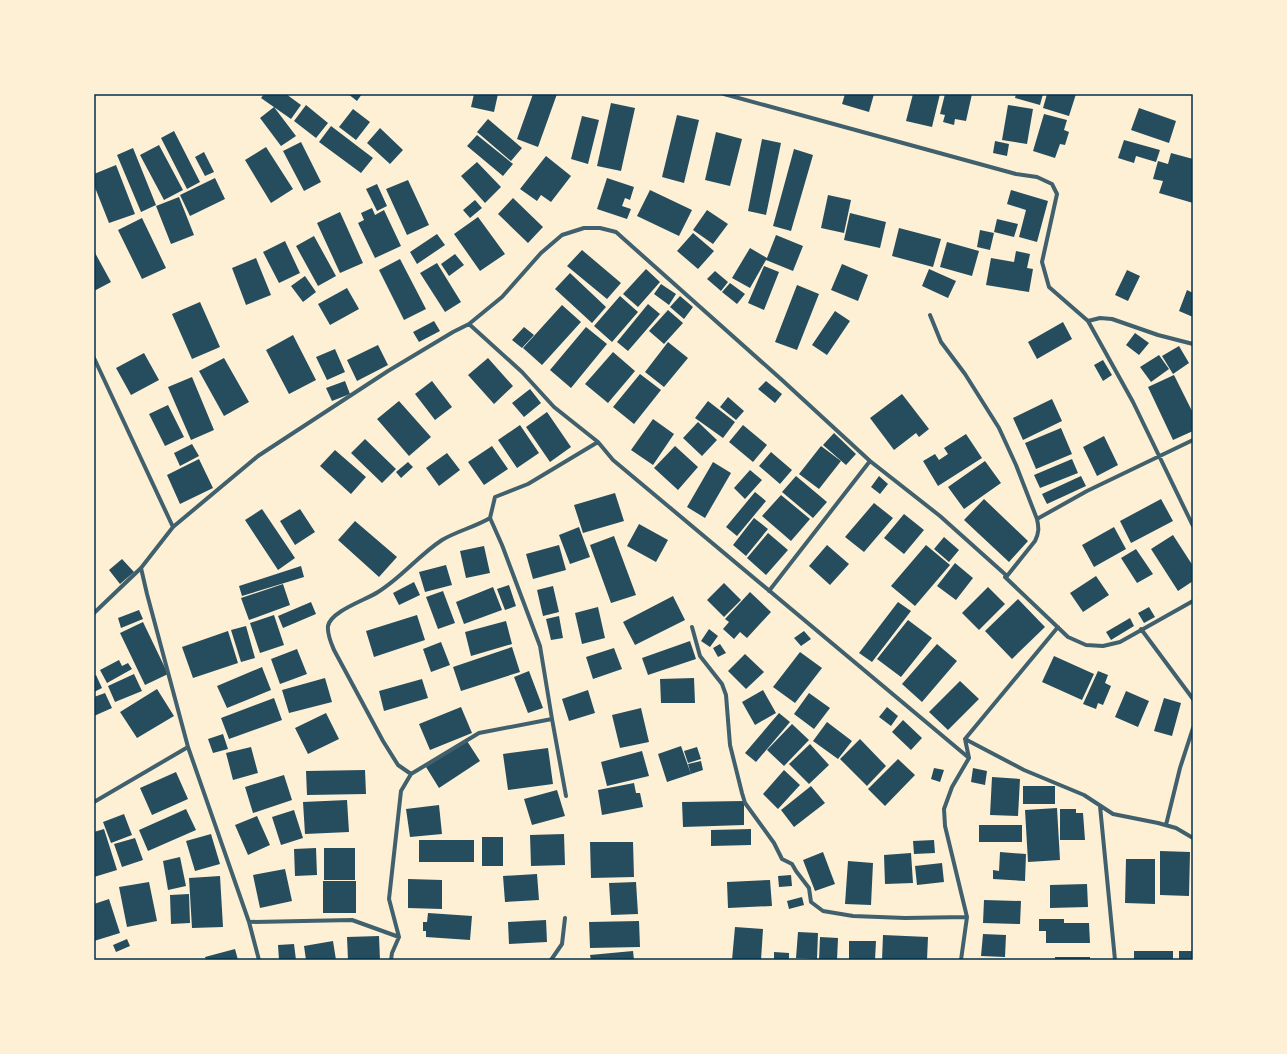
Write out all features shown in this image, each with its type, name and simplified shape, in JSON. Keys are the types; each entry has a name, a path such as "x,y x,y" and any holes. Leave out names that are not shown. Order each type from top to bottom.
{"street":[{"path":"724,94 1016,174 1037,177 1052,184 1056,194 1042,262 1049,287 1088,321 1133,402 1193,526"},
{"path":"95,610 141,568 173,527 258,456 388,371 469,324 502,297 541,253 562,235 584,228 600,228 616,232 782,380 870,461 940,516 1007,576 1005,577 1068,637 1086,645 1103,646 1120,642 1193,600"},
{"path":"930,315 941,342 965,374 999,428 1016,465 1037,519 1039,528 1038,536 1007,576"},
{"path":"1088,321 1100,318 1112,318 1158,335 1193,344"},
{"path":"469,324 522,372 554,407 598,442 613,460 970,758"},
{"path":"94,358 173,527"},
{"path":"1037,519 1087,491 1193,440"},
{"path":"566,796 540,646 502,545 490,518 495,497 528,484 598,442"},
{"path":"769,591 870,461"},
{"path":"411,774 398,765 383,741 334,650 328,634 328,625 333,618 345,608 377,593 388,585 430,548 444,539 490,518"},
{"path":"141,568 188,748 249,922 259,960"},
{"path":"692,626 700,656 722,684 726,695 730,745 745,803 774,843 782,859 792,864 810,888 811,902 823,911 853,916 905,918 967,917"},
{"path":"965,739 1058,626"},
{"path":"1141,629 1193,699"},
{"path":"391,960 392,952 399,937 389,899 401,791 411,774 479,733 552,719"},
{"path":"1166,825 1180,768 1193,728"},
{"path":"961,960 967,917 945,826 944,809 952,787 970,758 965,739"},
{"path":"965,739 1024,770 1084,795 1113,814 1166,825 1176,828 1193,838"},
{"path":"94,802 188,748"},
{"path":"1100,806 1115,960"},
{"path":"551,960 562,944 565,918"},
{"path":"249,922 352,920 399,937"}],"building":[{"path":"264,94 286,94 301,105 291,119 261,98"},
{"path":"348,94 362,94 357,101"},
{"path":"474,94 498,94 494,112 471,107"},
{"path":"533,94 557,94 538,147 517,139"},
{"path":"845,94 874,94 869,112 842,104"},
{"path":"913,94 940,94 932,127 906,121"},
{"path":"945,94 972,94 966,121 955,119 954,125 943,122 945,115 940,114"},
{"path":"1016,94 1043,94 1040,105 1015,98"},
{"path":"1047,94 1076,94 1069,116 1043,108"},
{"path":"611,103 635,108 621,171 597,166"},
{"path":"306,105 328,123 316,138 294,121"},
{"path":"1008,105 1033,109 1027,144 1002,140"},
{"path":"274,107 296,136 281,146 260,118"},
{"path":"1139,108 1176,121 1169,143 1131,130"},
{"path":"353,109 370,122 356,140 339,127"},
{"path":"1044,114 1067,120 1064,130 1069,132 1065,145 1060,144 1055,158 1033,151"},
{"path":"677,115 699,120 684,183 662,177"},
{"path":"582,116 599,120 588,164 571,159"},
{"path":"488,119 522,148 511,161 477,132"},
{"path":"331,126 373,158 361,173 319,142"},
{"path":"380,128 403,150 390,164 367,143"},
{"path":"174,131 200,182 187,189 161,138"},
{"path":"716,132 742,139 730,186 705,180"},
{"path":"477,135 513,164 503,176 467,146"},
{"path":"762,139 781,143 766,215 748,211"},
{"path":"1124,140 1160,150 1156,162 1136,156 1134,163 1118,158"},
{"path":"995,141 1009,144 1007,156 993,153"},
{"path":"301,142 321,182 304,191 283,151"},
{"path":"159,145 183,190 164,200 140,155"},
{"path":"266,147 293,189 271,203 245,160"},
{"path":"133,148 156,205 141,212 117,155"},
{"path":"794,149 813,155 791,231 773,226"},
{"path":"204,152 214,172 205,176 195,157"},
{"path":"1171,153 1193,159 1193,203 1159,193 1163,181 1153,179 1158,161 1168,164"},
{"path":"546,156 571,176 551,202 541,195 537,201 520,189"},
{"path":"477,162 501,187 485,203 461,176"},
{"path":"116,165 135,214 109,223 94,185 94,174"},
{"path":"215,178 225,199 190,216 180,195"},
{"path":"607,178 634,187 630,200 625,198 622,206 631,209 627,219 597,209"},
{"path":"408,180 429,225 407,235 386,189"},
{"path":"377,184 387,206 377,211 366,189"},
{"path":"650,190 692,210 679,236 637,216"},
{"path":"1011,190 1048,201 1037,242 1019,237 1026,210 1007,204"},
{"path":"828,195 851,200 844,233 821,228"},
{"path":"179,197 194,235 171,244 156,206"},
{"path":"513,198 543,227 528,243 498,214"},
{"path":"475,200 482,208 470,218 463,210"},
{"path":"372,208 375,215 384,210 401,246 375,258 358,223 364,220 361,213"},
{"path":"707,210 728,224 713,244 693,230"},
{"path":"340,212 363,263 340,273 317,223"},
{"path":"850,213 886,222 880,248 844,240"},
{"path":"478,217 505,254 480,271 454,234"},
{"path":"142,218 166,268 142,279 118,230"},
{"path":"997,219 1018,224 1014,237 994,232"},
{"path":"899,228 941,239 933,267 892,256"},
{"path":"980,230 994,233 990,250 977,247"},
{"path":"693,233 714,251 698,269 677,251"},
{"path":"437,234 445,245 417,264 410,252"},
{"path":"776,235 803,246 793,271 766,260 750,288 732,278 750,248 767,258"},
{"path":"314,236 336,276 318,286 296,246"},
{"path":"285,241 300,273 279,283 263,252"},
{"path":"947,242 979,251 972,276 940,267"},
{"path":"582,250 621,283 607,299 567,266"},
{"path":"94,251 111,282 94,291"},
{"path":"1016,251 1030,254 1027,268 1033,269 1029,292 986,285 991,258 1014,262"},
{"path":"455,254 464,265 449,276 441,264"},
{"path":"256,258 271,295 246,305 232,268"},
{"path":"400,259 426,309 404,320 379,270"},
{"path":"437,263 461,302 445,312 420,273"},
{"path":"842,264 868,275 858,301 831,290"},
{"path":"764,266 779,272 764,310 748,303"},
{"path":"646,269 660,282 638,307 623,294"},
{"path":"929,269 956,281 948,298 922,286"},
{"path":"1127,270 1140,276 1128,301 1115,295"},
{"path":"715,271 728,282 721,291 707,279"},
{"path":"570,273 606,307 592,323 555,289"},
{"path":"305,276 316,292 303,302 291,286"},
{"path":"730,283 745,294 737,304 722,292"},
{"path":"661,284 676,294 669,305 654,294"},
{"path":"797,285 819,294 797,350 775,342"},
{"path":"347,288 359,309 330,325 318,304"},
{"path":"1187,290 1193,293 1193,317 1179,311"},
{"path":"620,296 638,312 612,342 594,326"},
{"path":"680,296 693,307 684,319 670,307"},
{"path":"200,302 220,347 192,359 172,314"},
{"path":"648,304 660,314 628,351 617,342"},
{"path":"562,305 581,322 542,365 523,348"},
{"path":"668,310 683,323 664,344 649,331"},
{"path":"835,311 850,321 827,355 812,345"},
{"path":"434,321 440,331 419,342 413,332"},
{"path":"1063,322 1072,339 1037,359 1028,342"},
{"path":"524,327 534,335 522,348 512,340"},
{"path":"586,327 607,344 571,388 550,370"},
{"path":"1135,333 1149,343 1139,355 1126,345"},
{"path":"293,335 316,380 289,394 266,350"},
{"path":"668,342 688,358 664,387 645,372"},
{"path":"378,345 388,365 357,381 347,360"},
{"path":"1179,346 1189,363 1173,374 1162,356"},
{"path":"335,349 345,372 327,380 316,357"},
{"path":"613,352 635,371 608,403 585,384"},
{"path":"144,353 159,380 131,395 116,368"},
{"path":"1159,355 1169,369 1151,382 1140,367"},
{"path":"224,358 249,402 224,416 199,371"},
{"path":"488,358 513,386 494,404 468,375"},
{"path":"1103,360 1112,375 1103,381 1094,365"},
{"path":"640,374 661,390 634,424 613,407"},
{"path":"1174,375 1193,413 1193,431 1173,440 1148,387"},
{"path":"192,377 214,430 191,440 168,387"},
{"path":"345,381 350,394 332,401 326,388"},
{"path":"432,381 452,407 435,420 415,394"},
{"path":"766,381 782,394 775,403 758,389"},
{"path":"530,389 541,403 524,417 512,403"},
{"path":"902,394 929,429 919,437 916,433 894,450 870,418"},
{"path":"728,397 744,411 736,420 720,407"},
{"path":"1052,399 1062,421 1023,440 1013,418"},
{"path":"399,401 431,437 409,456 377,419"},
{"path":"708,401 735,422 723,438 695,418"},
{"path":"168,405 184,437 165,446 149,414"},
{"path":"547,412 571,447 550,462 526,427"},
{"path":"653,419 674,434 653,465 631,450"},
{"path":"698,422 717,440 702,456 683,438"},
{"path":"520,425 539,453 517,468 498,440"},
{"path":"743,425 767,445 753,462 729,442"},
{"path":"1061,428 1072,454 1036,469 1025,443"},
{"path":"834,433 856,454 846,465 823,445"},
{"path":"966,434 982,458 938,486 923,461 935,454 939,460 948,454 944,448"},
{"path":"1104,436 1118,465 1097,476 1083,447"},
{"path":"365,439 396,469 382,483 351,453"},
{"path":"192,444 199,456 180,466 174,453"},
{"path":"492,446 508,469 484,485 468,462"},
{"path":"675,446 698,467 678,490 654,468"},
{"path":"821,446 841,461 819,489 799,474"},
{"path":"335,450 366,477 351,494 320,466"},
{"path":"771,452 792,470 780,484 759,466"},
{"path":"447,453 460,470 439,486 426,468"},
{"path":"199,459 213,488 180,504 167,475"},
{"path":"1072,459 1078,473 1040,488 1034,475"},
{"path":"985,461 1001,483 964,509 948,487"},
{"path":"408,462 413,467 401,478 396,472"},
{"path":"713,462 731,473 705,518 687,507"},
{"path":"750,470 762,480 745,499 734,488"},
{"path":"796,476 827,502 813,518 782,492"},
{"path":"879,476 888,484 880,494 871,487"},
{"path":"1081,476 1086,486 1047,504 1042,494"},
{"path":"755,492 766,501 737,536 726,527"},
{"path":"615,493 624,521 583,533 574,505"},
{"path":"781,495 810,519 791,541 762,516"},
{"path":"984,499 1028,541 1009,562 964,520"},
{"path":"1161,499 1173,521 1131,543 1120,521"},
{"path":"874,503 893,518 864,552 845,537"},
{"path":"262,509 295,558 278,570 245,520"},
{"path":"300,509 315,532 295,545 280,521"},
{"path":"904,514 924,530 904,554 884,538"},
{"path":"754,518 768,529 746,556 733,545"},
{"path":"355,521 397,557 379,577 338,540"},
{"path":"639,524 668,540 656,562 627,546"},
{"path":"579,527 590,557 570,564 559,535"},
{"path":"1114,527 1126,549 1094,567 1082,545"},
{"path":"768,533 788,550 766,575 747,558"},
{"path":"1173,535 1193,566 1193,581 1178,591 1151,549"},
{"path":"614,536 636,595 611,603 590,545"},
{"path":"944,537 959,550 949,562 934,549"},
{"path":"559,545 566,570 533,579 526,554"},
{"path":"827,545 849,564 830,585 809,566"},
{"path":"926,545 950,565 915,606 891,586"},
{"path":"484,546 490,573 466,578 460,551"},
{"path":"1136,549 1153,574 1137,583 1121,558"},
{"path":"122,559 134,572 120,584 109,570"},
{"path":"955,563 973,578 956,600 937,586"},
{"path":"446,565 452,585 425,592 419,572"},
{"path":"301,566 304,577 242,596 239,586"},
{"path":"1096,576 1109,595 1083,612 1070,593"},
{"path":"414,582 420,595 399,605 393,593"},
{"path":"724,583 741,600 724,617 707,600"},
{"path":"283,584 290,605 249,620 241,598"},
{"path":"509,585 516,606 505,610 497,589"},
{"path":"553,586 559,612 543,616 537,590"},
{"path":"493,587 502,610 464,624 456,602"},
{"path":"988,587 1005,604 979,630 962,613"},
{"path":"443,591 455,623 438,629 426,597"},
{"path":"750,592 771,612 747,638 740,632 734,639 723,629 729,622 725,619"},
{"path":"673,596 685,620 635,645 623,622"},
{"path":"1018,599 1045,627 1012,659 985,631"},
{"path":"311,602 316,614 283,628 278,616"},
{"path":"898,602 911,611 872,662 859,653"},
{"path":"598,607 605,638 582,644 575,613"},
{"path":"1149,607 1155,617 1144,623 1138,613"},
{"path":"139,610 143,619 121,628 118,618"},
{"path":"274,615 284,645 260,653 250,623"},
{"path":"417,615 425,640 374,657 366,631"},
{"path":"559,616 563,638 551,640 546,619"},
{"path":"1130,618 1134,626 1111,640 1106,632"},
{"path":"908,620 932,638 901,677 877,659"},
{"path":"506,621 512,644 471,656 465,632"},
{"path":"143,622 168,674 145,685 120,633"},
{"path":"246,626 255,658 241,662 231,630"},
{"path":"709,629 718,636 710,647 701,641"},
{"path":"228,631 238,663 193,678 182,647"},
{"path":"804,631 811,639 801,646 794,638"},
{"path":"690,641 696,659 648,675 642,658"},
{"path":"441,642 450,665 431,672 423,649"},
{"path":"720,644 726,653 718,657 713,648"},
{"path":"937,644 957,661 922,702 902,684"},
{"path":"512,647 520,672 461,691 453,667"},
{"path":"614,648 622,669 593,679 586,657"},
{"path":"297,649 307,674 280,684 271,659"},
{"path":"800,652 822,668 795,703 773,687"},
{"path":"745,654 764,672 746,689 728,671"},
{"path":"1054,656 1094,674 1082,700 1042,682"},
{"path":"119,660 122,666 128,663 132,669 107,683 100,670"},
{"path":"262,667 271,690 227,708 217,686"},
{"path":"529,671 543,708 528,713 514,677"},
{"path":"1098,671 1108,675 1105,683 1111,686 1103,705 1098,703 1096,709 1083,704"},
{"path":"134,674 142,691 115,702 108,686"},
{"path":"96,675 102,688 94,692 94,676"},
{"path":"325,678 332,702 289,713 282,690"},
{"path":"694,678 695,703 661,703 660,679"},
{"path":"422,679 428,698 384,711 379,691"},
{"path":"960,681 979,699 948,730 929,712"},
{"path":"157,689 174,716 137,738 120,712"},
{"path":"588,690 595,713 569,721 562,699"},
{"path":"763,690 776,713 755,725 742,702"},
{"path":"1126,691 1149,701 1138,727 1115,717"},
{"path":"105,693 112,708 94,716 94,697"},
{"path":"809,693 830,708 814,729 794,714"},
{"path":"274,698 282,720 229,739 221,718"},
{"path":"1164,698 1181,703 1172,736 1154,731"},
{"path":"461,707 472,733 430,750 419,724"},
{"path":"887,707 898,716 891,726 879,717"},
{"path":"641,708 649,742 620,748 612,715"},
{"path":"326,713 339,739 308,754 295,728"},
{"path":"779,713 790,722 756,762 745,753"},
{"path":"903,720 922,738 911,750 892,732"},
{"path":"827,722 852,741 838,759 813,741"},
{"path":"792,724 809,740 784,766 767,750"},
{"path":"223,734 228,749 213,753 208,739"},
{"path":"860,739 886,766 867,786 840,759"},
{"path":"467,741 480,761 439,788 426,767"},
{"path":"810,744 829,765 809,784 789,764"},
{"path":"681,746 691,774 667,782 658,754"},
{"path":"251,747 258,773 233,780 226,753"},
{"path":"697,747 701,759 688,763 684,751"},
{"path":"548,748 553,784 508,790 503,754"},
{"path":"642,751 649,776 607,786 601,762"},
{"path":"898,759 915,775 885,806 868,789"},
{"path":"701,761 703,770 691,774 688,764"},
{"path":"934,768 944,770 940,782 931,779"},
{"path":"973,768 987,771 985,785 971,782"},
{"path":"365,770 366,794 307,795 306,771"},
{"path":"784,770 800,785 778,809 763,794"},
{"path":"176,772 188,799 152,815 140,788"},
{"path":"284,775 292,800 253,813 245,787"},
{"path":"992,777 1020,779 1018,816 990,815"},
{"path":"634,783 636,793 640,793 643,807 602,815 598,790"},
{"path":"811,786 825,803 794,827 781,810"},
{"path":"1023,786 1055,786 1055,804 1023,804"},
{"path":"557,790 565,816 532,825 524,799"},
{"path":"347,800 349,832 305,834 303,802"},
{"path":"744,801 744,825 683,827 682,802"},
{"path":"439,805 442,834 410,837 406,809"},
{"path":"1057,808 1060,860 1028,862 1025,810"},
{"path":"186,809 196,830 148,851 139,830"},
{"path":"1060,809 1076,809 1076,813 1083,813 1085,840 1060,840"},
{"path":"294,810 303,838 281,845 272,817"},
{"path":"124,814 132,835 111,843 103,822"},
{"path":"257,816 270,845 248,855 235,825"},
{"path":"979,825 1022,825 1022,842 979,842"},
{"path":"104,829 117,870 94,877 94,832"},
{"path":"751,829 751,845 711,846 711,830"},
{"path":"211,834 220,864 195,871 186,841"},
{"path":"564,834 565,865 531,866 530,835"},
{"path":"482,837 503,837 503,866 482,866"},
{"path":"135,838 143,860 122,867 114,844"},
{"path":"419,840 474,840 474,862 419,862"},
{"path":"934,840 935,853 914,854 913,841"},
{"path":"590,842 633,842 634,877 591,878"},
{"path":"316,848 317,875 295,876 294,849"},
{"path":"324,848 355,848 355,880 324,880"},
{"path":"1160,851 1190,852 1189,896 1160,895"},
{"path":"823,852 835,884 815,891 803,860"},
{"path":"1000,852 1026,854 1025,881 993,879 993,870 999,871"},
{"path":"911,853 913,883 885,884 884,855"},
{"path":"180,857 186,886 168,890 163,861"},
{"path":"1126,859 1155,859 1155,904 1125,903"},
{"path":"848,861 873,863 871,905 845,904"},
{"path":"942,863 944,882 917,885 915,866"},
{"path":"285,869 292,901 260,908 253,875"},
{"path":"537,874 539,900 505,902 503,876"},
{"path":"791,875 792,886 779,887 778,876"},
{"path":"220,876 223,927 192,928 189,878"},
{"path":"408,879 442,880 442,909 408,908"},
{"path":"770,880 772,906 728,908 727,882"},
{"path":"323,881 356,881 356,913 323,913"},
{"path":"149,882 157,921 127,927 119,887"},
{"path":"636,882 638,914 611,915 609,883"},
{"path":"1087,884 1088,907 1050,908 1050,885"},
{"path":"189,894 190,923 171,924 170,895"},
{"path":"802,897 804,905 789,909 787,901"},
{"path":"109,899 120,933 94,941 94,904"},
{"path":"984,900 1021,901 1020,924 983,923"},
{"path":"428,913 472,916 470,940 426,937 426,931 423,931 423,922 427,922"},
{"path":"1039,919 1064,919 1064,923 1089,923 1090,943 1046,943 1046,931 1039,931"},
{"path":"546,920 547,942 509,944 508,922"},
{"path":"639,921 640,947 590,948 589,922"},
{"path":"735,927 763,929 761,960 732,960"},
{"path":"798,932 818,933 817,959 796,958"},
{"path":"983,934 1006,935 1005,957 981,956"},
{"path":"883,935 928,937 927,960 882,960"},
{"path":"379,936 380,960 348,960 347,937"},
{"path":"820,937 838,938 837,960 819,960"},
{"path":"127,939 130,946 116,952 113,945"},
{"path":"333,941 336,960 306,960 304,946"},
{"path":"849,941 876,941 875,960 849,960"},
{"path":"294,944 296,960 279,960 278,945"},
{"path":"235,949 238,960 206,960 205,957"},
{"path":"633,951 634,960 591,960 590,955"},
{"path":"1134,951 1173,951 1173,960 1134,960"},
{"path":"1179,951 1193,951 1193,960 1179,960"},
{"path":"774,952 789,953 789,960 774,960"},
{"path":"1055,957 1090,957 1090,960 1055,960"}]}
